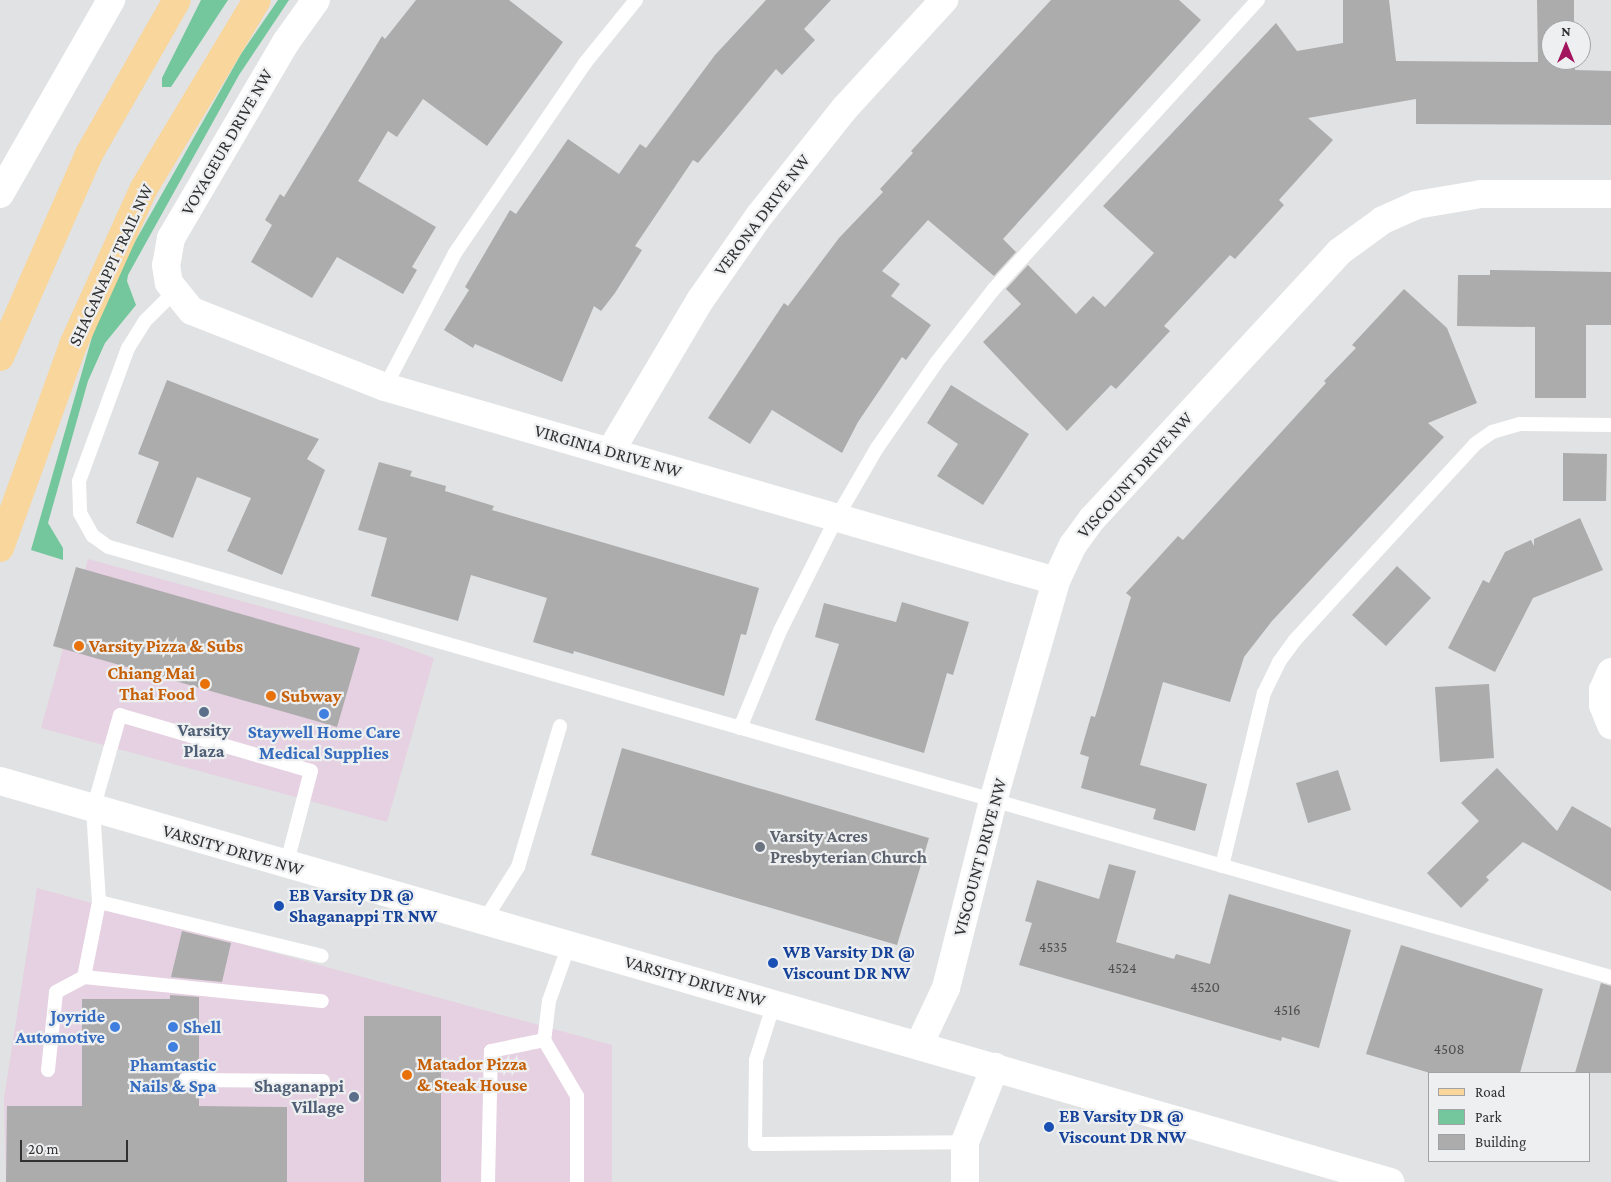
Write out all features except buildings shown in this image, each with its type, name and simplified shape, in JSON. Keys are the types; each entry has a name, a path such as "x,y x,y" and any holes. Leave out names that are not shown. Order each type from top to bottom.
{"main road":[{"path":"0,357 89,154 177,0"},
{"name":"SHAGANAPPI TRAIL NW","path":"0,548 73,345 144,188 258,0"}],"street":[{"path":"0,194 111,0"},
{"name":"VOYAGEUR DRIVE NW","path":"174,292 166,265 171,238 282,50 316,0"},
{"name":"VERONA DRIVE NW","path":"610,452 701,299 759,216 845,108 944,0"},
{"name":"VISCOUNT DRIVE NW","path":"919,1045 946,988 994,801 1056,581 1073,545 1092,519 1339,252 1360,235 1416,205 1443,199 1481,194 1611,194"},
{"name":"VIRGINIA DRIVE NW","path":"174,292 192,311 207,318 385,387 1056,581"},
{"path":"1611,672 1603,690 1603,705 1611,725"},
{"name":"VARSITY DRIVE NW","path":"0,781 286,866 995,1066 1390,1182"},
{"path":"965,1182 965,1142 995,1066"}],"lane":[{"path":"385,387 455,253 482,211 585,63 636,0"},
{"path":"740,728 780,632 837,517 882,440 936,363 993,290 1258,0"},
{"path":"174,292 145,321 128,348 79,481 80,513 93,536 124,554 1611,977"},
{"path":"1222,866 1264,693 1279,662 1295,640 1475,444 1492,432 1520,424 1611,425"},
{"path":"84,976 99,902 93,809 120,715 311,771 286,866"},
{"path":"484,921 518,867 560,726"},
{"path":"99,902 322,956"},
{"path":"570,945 549,1000 544,1040 577,1096 577,1182"},
{"path":"48,1070 56,992 84,976 322,1000"},
{"path":"774,1003 756,1060 755,1144 965,1142"},
{"path":"488,1182 491,1051 544,1040"},
{"path":"185,1080 323,1081"}],"shaded area":[{"name":"Varsity Plaza","path":"88,559 384,640 434,658 387,822 41,728"},
{"name":"Shaganappi Village","path":"37,888 612,1045 612,1182 6,1182 4,1098"}],"green space":[{"path":"201,0 228,0 171,87 162,87 162,78"},
{"path":"278,0 289,0 239,75 128,275 127,281 136,305 105,343 88,381 48,523 63,548 63,560 31,550 94,330 132,247 241,54"}],"place":[{"name":"Varsity Pizza & Subs","path":"79,646"},
{"name":"Chiang Mai Thai Food","path":"205,684"},
{"name":"Subway","path":"271,696"},
{"name":"Varsity Plaza","path":"204,712"},
{"name":"Staywell Home Care Medical Supplies","path":"324,714"},
{"name":"Varsity Acres Presbyterian Church","path":"760,847"},
{"name":"EB Varsity DR @ Shaganappi TR NW","path":"279,906"},
{"name":"WB Varsity DR @ Viscount DR NW","path":"773,963"},
{"name":"Joyride Automotive","path":"115,1027"},
{"name":"Shell","path":"173,1027"},
{"name":"Phamtastic Nails & Spa","path":"173,1047"},
{"name":"Matador Pizza & Steak House","path":"407,1075"},
{"name":"Shaganappi Village","path":"354,1097"},
{"name":"EB Varsity DR @ Viscount DR NW","path":"1049,1127"}]}
